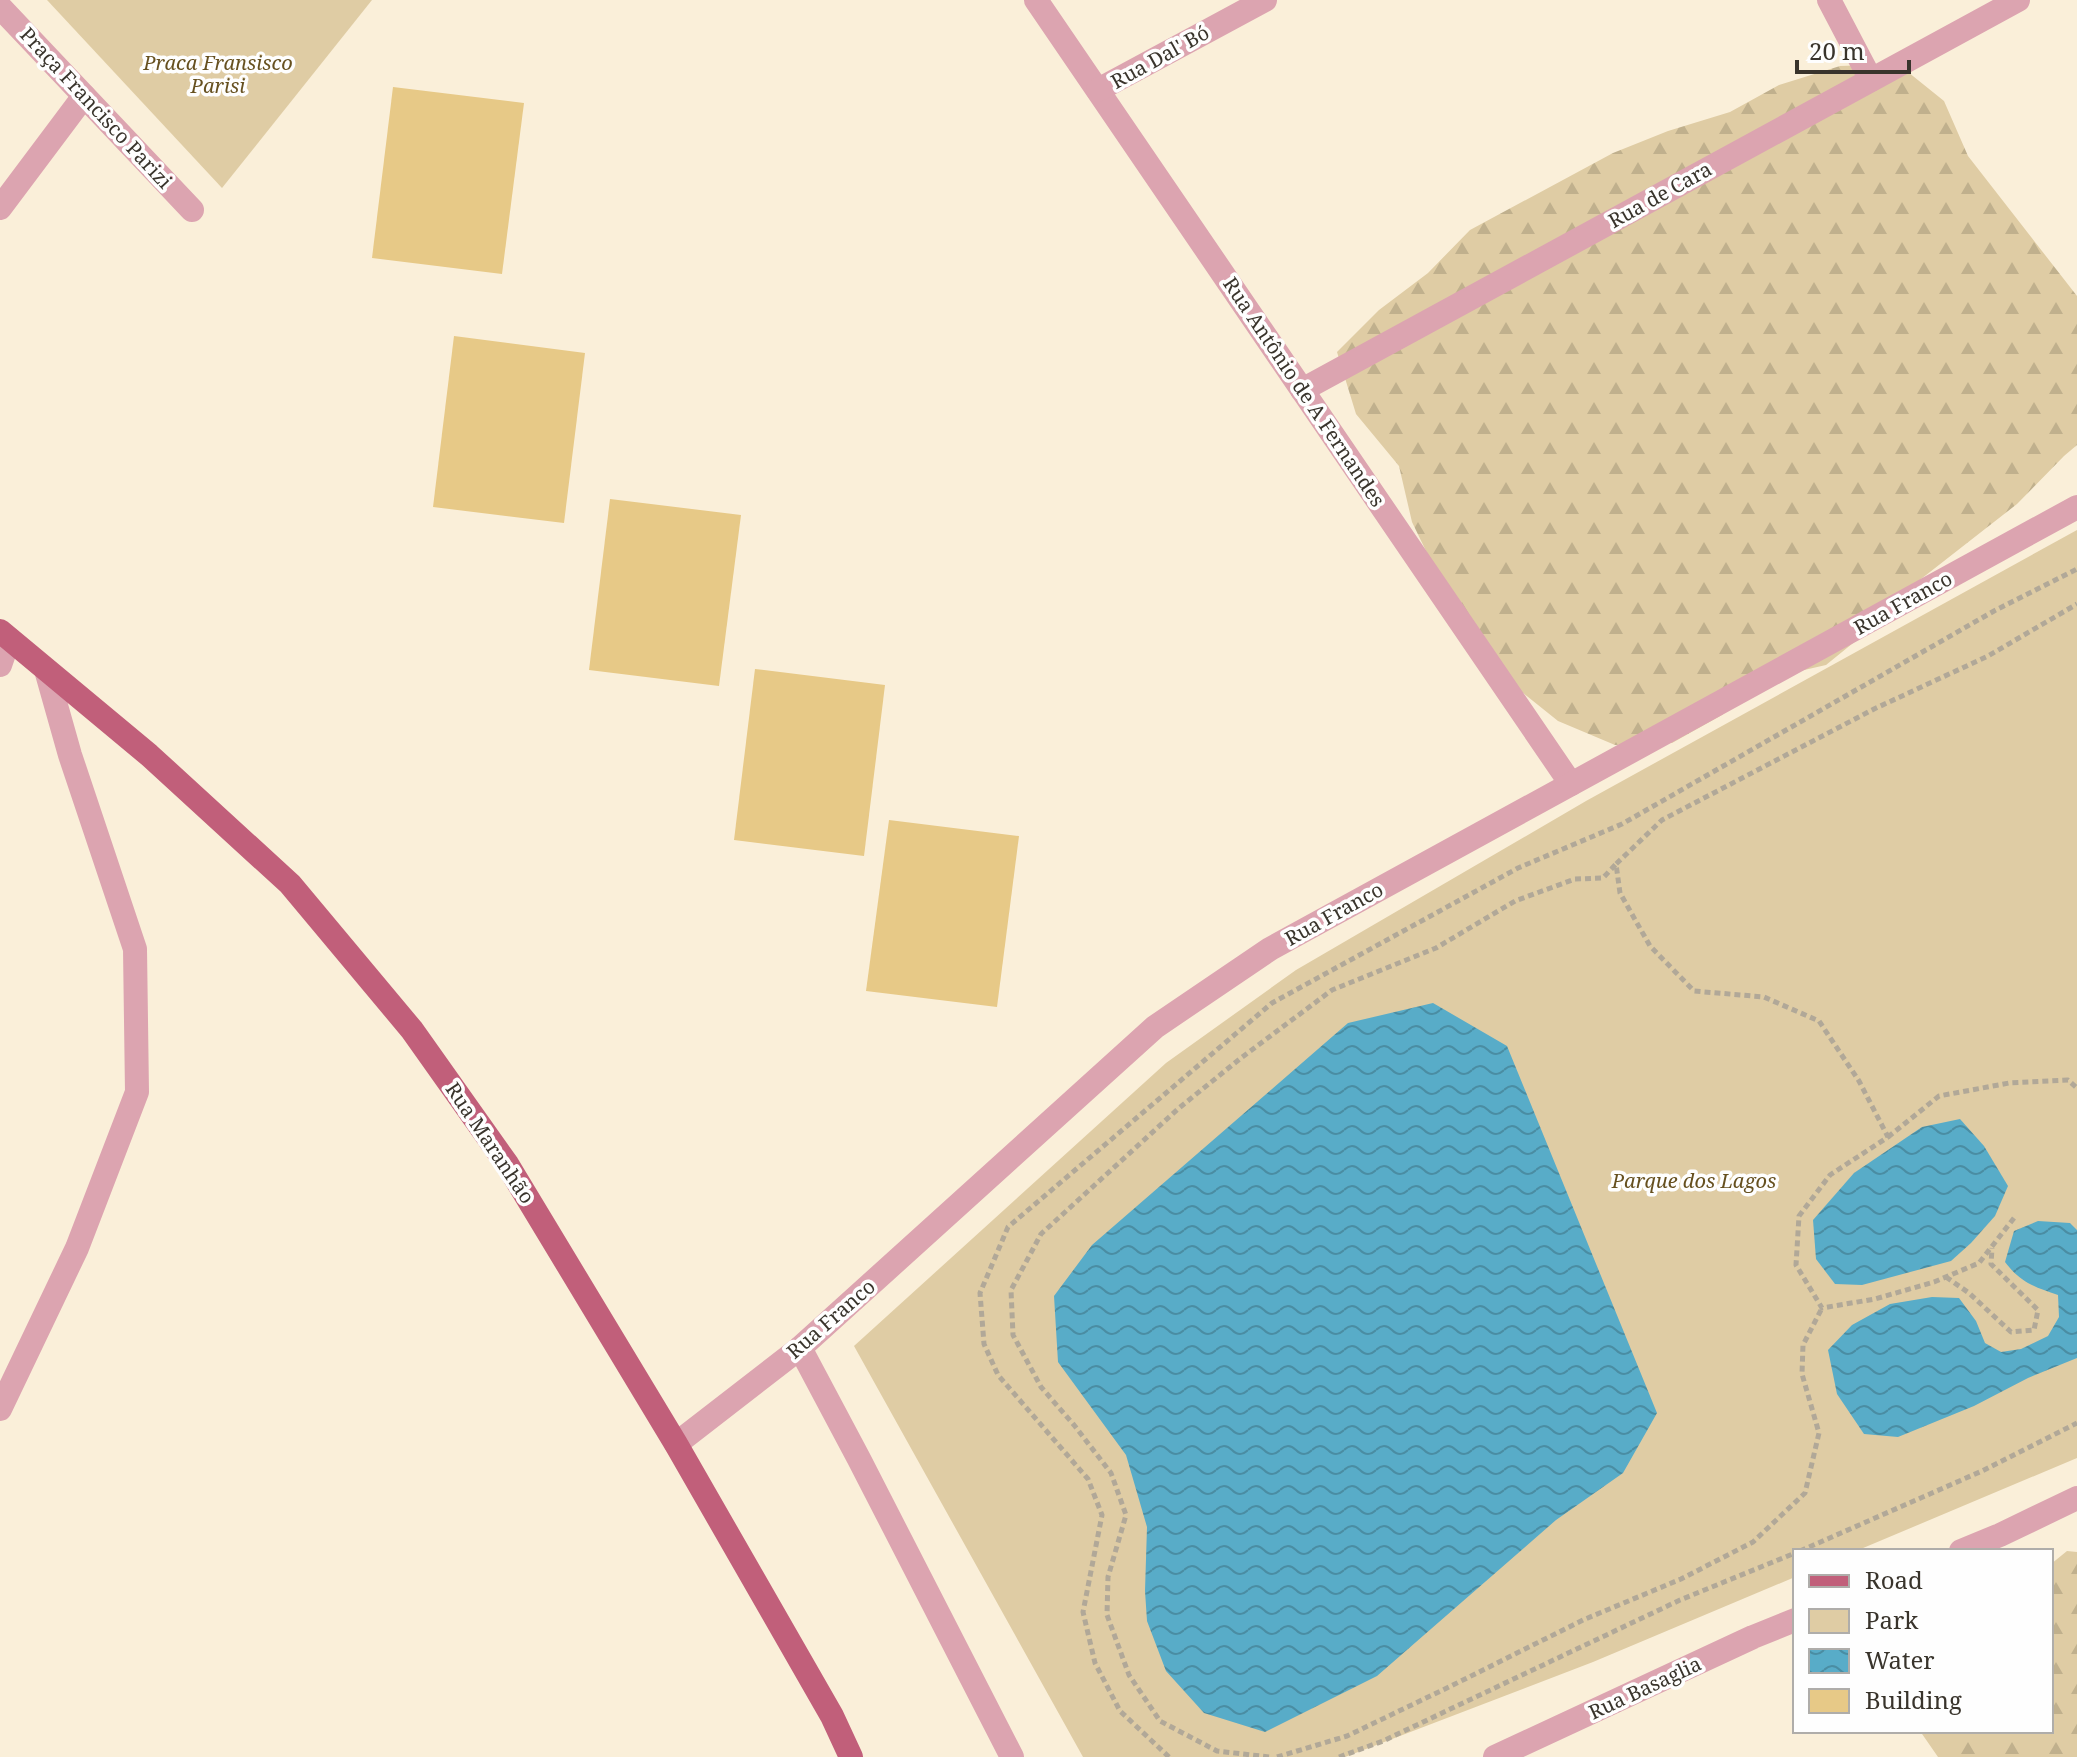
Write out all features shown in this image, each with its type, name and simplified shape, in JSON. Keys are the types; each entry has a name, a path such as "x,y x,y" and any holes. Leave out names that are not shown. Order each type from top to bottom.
{"main road":[{"name":"Rua Maranhão","path":"5,635 149,755 290,884 412,1030 507,1164 676,1444 832,1716 851,1757"}],"street":[{"name":"Rua Antônio de A Fernandes","path":"1036,0 1571,784"},
{"name":"Rua Dal' Bó","path":"1098,90 1265,0"},
{"path":"1829,0 1871,80"},
{"name":"Rua de Cara","path":"1302,390 2018,0"},
{"name":"Praça Francisco Parizi","path":"0,7 192,210"},
{"path":"0,208 84,96"},
{"name":"Rua Franco","path":"676,1444 800,1348 1155,1027 1270,949 2077,507"},
{"path":"0,665 5,635"},
{"path":"0,1409 77,1248 137,1092 135,949 70,755 46,670"},
{"path":"800,1348 1012,1757"},
{"path":"1966,1549 2077,1498"},
{"name":"Rua Basaglia","path":"1495,1757 1793,1621"}],"path":[{"path":"1169,1757 1120,1711 1095,1663 1083,1612 1102,1515 1088,1479 998,1375 984,1344 980,1293 1008,1227 1272,1003 1518,868 1622,824 1980,619 2077,569"},
{"path":"1269,1757 1217,1751 1160,1721 1129,1675 1107,1615 1108,1577 1126,1515 1111,1473 1041,1387 1013,1335 1011,1290 1041,1234 1179,1108 1332,990 1436,948 1515,901 1575,879 1603,878 1662,820 1874,709 1988,656 2077,604"},
{"path":"1616,864 1620,893 1650,946 1694,991 1764,997 1819,1021 1859,1081 1888,1137"},
{"path":"1822,1308 1796,1265 1799,1216 1830,1175 1888,1137 1939,1096 2009,1083 2068,1080 2077,1088"},
{"path":"1822,1308 1875,1299 1934,1282 1979,1263 2014,1218"},
{"path":"1945,1277 1969,1293 2011,1332 2034,1330 2038,1310 1991,1264 1992,1246"},
{"path":"1277,1757 1347,1736 1583,1620 1681,1579 1753,1542 1805,1493 1819,1433 1802,1374 1803,1345 1822,1308"},
{"path":"1805,1549 1982,1471 2077,1423"},
{"path":"1339,1757 1383,1741 1680,1600 1793,1554"}],"green space":[{"name":"Praca Fransisco Parisi","path":"47,0 372,0 222,188"},
{"path":"1898,64 1944,101 1968,156 2077,296 2077,445 2017,504 1921,579 1879,622 1826,665 1769,678 1722,715 1672,743 1615,745 1558,721 1512,684 1441,582 1412,522 1399,466 1356,414 1337,352 1379,310 1428,273 1470,230 1613,153 1668,131 1730,112 1779,85 1840,66"},
{"name":"Parque dos Lagos","path":"2077,530 2077,1458 1861,1549 1793,1549 1793,1578 1593,1662 1345,1757 1083,1757 854,1346 1166,1063 1296,970 1586,801"},
{"path":"2067,1551 2077,1552 2077,1757 1938,1757 1921,1733 2053,1733 2053,1562"}],"water":[{"path":"1433,1003 1507,1046 1657,1413 1623,1473 1556,1520 1377,1676 1265,1732 1204,1713 1166,1671 1147,1621 1147,1527 1126,1455 1058,1362 1054,1296 1092,1245 1348,1023"},
{"path":"1960,1119 1984,1146 2008,1186 1995,1216 1951,1261 1862,1285 1835,1284 1816,1259 1813,1220 1854,1173 1922,1127"},
{"path":"2038,1221 2070,1223 2077,1230 2077,1358 1898,1437 1864,1434 1837,1394 1828,1350 1852,1325 1890,1304 1932,1297 1959,1298 1976,1321 1985,1343 2001,1352 2021,1349 2048,1336 2059,1317 2058,1295 2028,1283 2005,1262 2014,1231"}],"building":[{"path":"393,87 524,103 502,274 372,258"},
{"path":"454,336 585,353 564,523 433,507"},
{"path":"610,499 741,515 719,686 589,670"},
{"path":"755,669 885,685 864,856 734,840"},
{"path":"889,820 1019,836 997,1007 866,991"}]}
